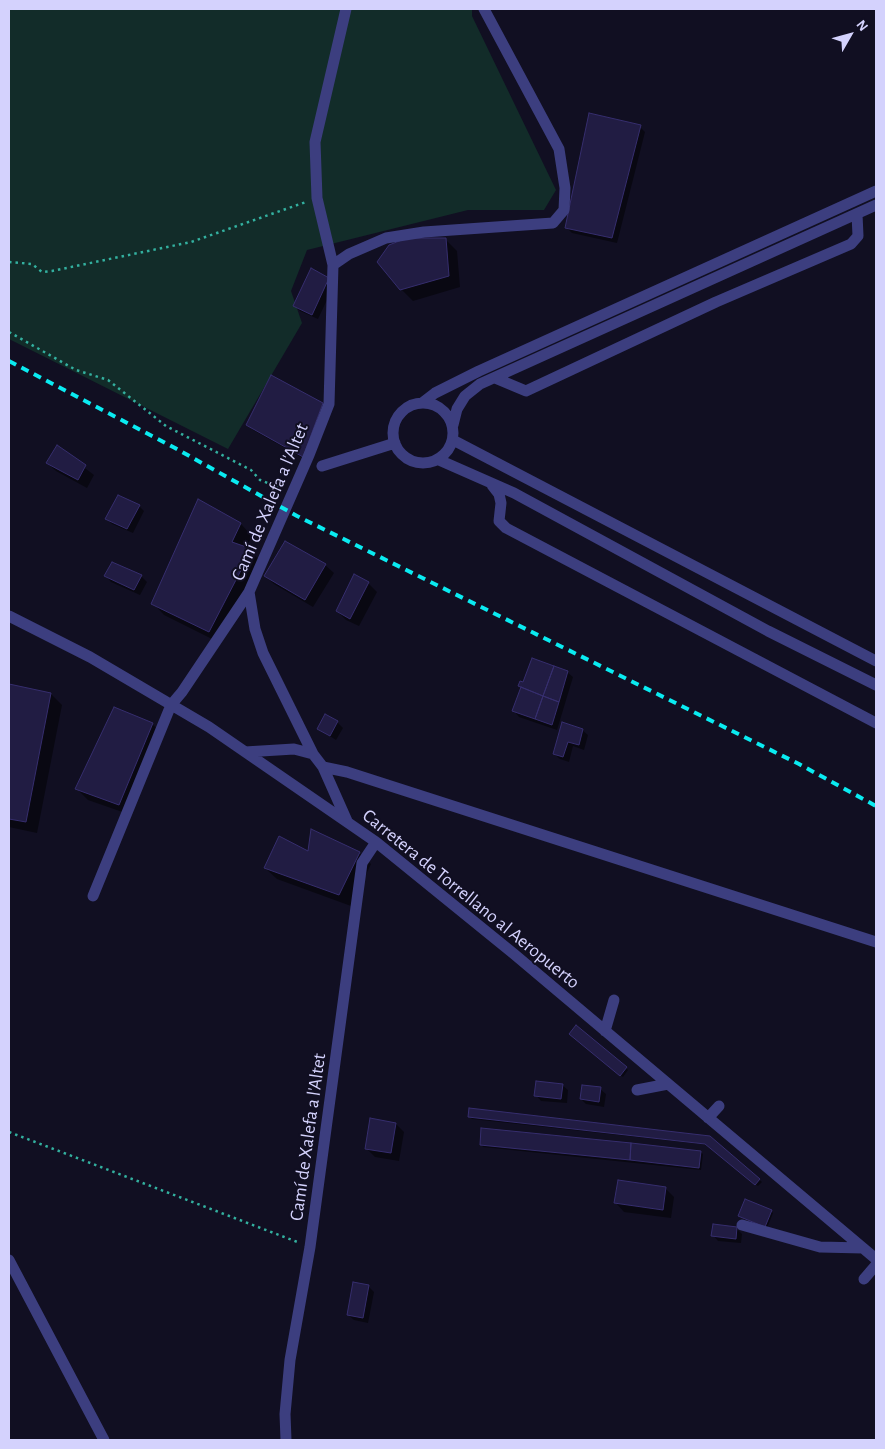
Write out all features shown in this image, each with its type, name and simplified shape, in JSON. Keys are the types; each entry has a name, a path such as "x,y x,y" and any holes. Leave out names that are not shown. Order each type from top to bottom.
{"street":[{"name":"Camí de Xalefa a l'Altet","path":"346,9 315,142 317,198 333,265 329,404 309,455 249,592 255,629 263,653 313,754 324,767 348,822"},
{"path":"333,265 349,254 386,238 424,232 552,224 564,210 565,188 559,149 484,9"},
{"path":"876,191 435,392 422,403 404,410 397,418 393,427 395,443 402,455 410,461 420,464 439,460 447,454 453,440 453,425 457,409 465,396 480,384 876,205"},
{"path":"495,378 526,391 716,302 852,244 858,236 857,214"},
{"path":"422,403 442,409 453,425"},
{"path":"453,440 876,661"},
{"path":"322,466 395,443"},
{"path":"439,460 491,483 768,631 876,686"},
{"path":"491,483 499,494 501,504 498,521 506,528 876,723"},
{"path":"93,896 171,705 249,592"},
{"name":"Carretera de Torrellano al Aeropuerto","path":"9,616 90,658 171,705 245,752 376,842 440,892 876,1259"},
{"path":"245,752 294,749 313,754"},
{"path":"324,767 347,772 876,942"},
{"name":"Camí de Xalefa a l'Altet","path":"286,1440 285,1414 290,1360 310,1247 362,863 376,842"},
{"path":"605,1031 614,1000"},
{"path":"637,1090 668,1084"},
{"path":"708,1118 719,1106"},
{"path":"742,1225 820,1247 862,1248"},
{"path":"9,1260 104,1440"},
{"path":"864,1279 876,1265"}],"path":[{"path":"9,262 32,264 42,272 191,242 317,198"},
{"path":"9,332 76,370 88,372 108,380 166,426 251,470 260,480 292,492"},
{"path":"9,1132 310,1247"}],"green space":[{"path":"9,9 472,9 472,16 556,190 544,210 468,210 307,250 291,291 302,323 228,449 9,339"}],"building":[{"path":"589,113 641,125 612,238 565,228"},
{"path":"407,238 446,238 449,276 400,290 377,262 389,245"},
{"path":"311,268 329,278 312,315 293,306"},
{"path":"271,375 323,403 303,457 246,425"},
{"path":"57,445 86,465 78,480 46,463"},
{"path":"118,495 140,505 127,529 105,519"},
{"path":"198,499 241,523 232,542 252,549 209,632 151,604"},
{"path":"285,541 326,564 305,600 264,576"},
{"path":"112,562 142,575 134,590 104,576"},
{"path":"354,574 369,582 350,619 336,611"},
{"path":"532,658 554,666 543,696 518,686 520,681 523,682"},
{"path":"554,666 568,671 559,702 543,696"},
{"path":"9,684 51,693 26,822 9,819"},
{"path":"521,687 543,696 535,719 512,711"},
{"path":"543,696 559,702 552,725 535,719"},
{"path":"114,707 153,723 119,805 75,789"},
{"path":"325,714 338,721 330,736 317,729"},
{"path":"562,722 583,729 579,745 568,742 563,757 553,754"},
{"path":"311,829 360,852 339,895 264,868 279,836 308,851"},
{"path":"576,1025 627,1067 620,1076 569,1034"},
{"path":"536,1081 563,1084 561,1099 534,1096"},
{"path":"582,1085 601,1087 599,1102 580,1099"},
{"path":"469,1108 710,1136 760,1179 755,1185 705,1144 468,1117"},
{"path":"370,1118 396,1123 391,1153 365,1149"},
{"path":"481,1128 631,1143 630,1160 480,1145"},
{"path":"631,1143 701,1151 699,1168 630,1160"},
{"path":"618,1180 666,1187 663,1210 614,1203"},
{"path":"745,1199 772,1210 765,1227 738,1216"},
{"path":"713,1224 737,1227 736,1239 711,1236"},
{"path":"353,1282 369,1285 363,1318 347,1315"}],"railway":[{"path":"9,361 175,448 297,516 799,764 876,806"}]}
